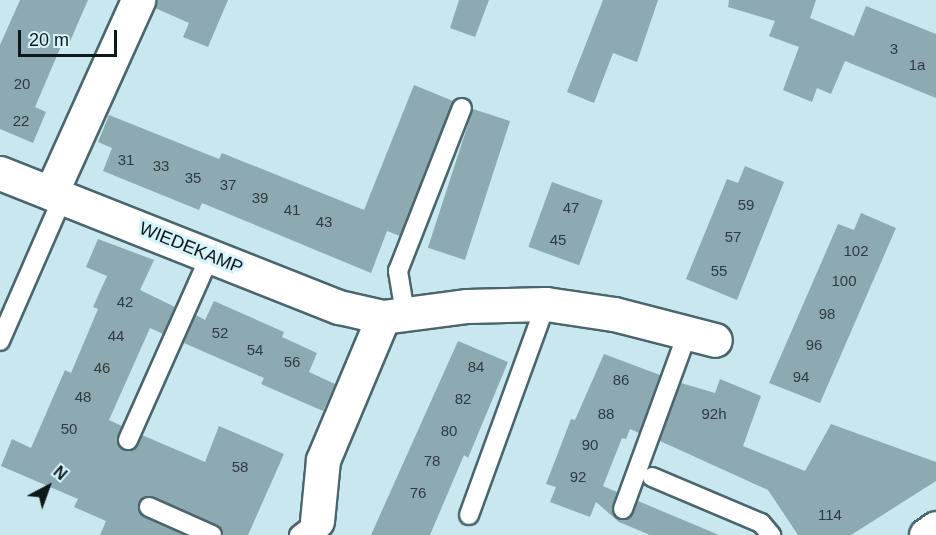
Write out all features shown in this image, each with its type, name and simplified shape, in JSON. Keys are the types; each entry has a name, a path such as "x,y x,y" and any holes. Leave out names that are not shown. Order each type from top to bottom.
{"street":[{"path":"57,195 138,0"},
{"name":"WIEDEKAMP","path":"0,173 339,307 394,315 467,306 546,304 614,314 701,337"},
{"path":"308,528 323,460 394,315"},
{"path":"926,535 936,528"}],"lane":[{"path":"394,315 398,271 462,108"},
{"path":"0,341 57,195"},
{"path":"128,440 210,256"},
{"path":"470,515 546,304"},
{"path":"623,509 701,337"},
{"path":"652,477 761,523 771,535"},
{"path":"149,507 212,535"}],"building":[{"path":"20,0 88,0 68,46 62,44 35,107 46,112 33,143 0,129 0,45"},
{"path":"156,0 228,0 208,47 183,37 189,23 155,8"},
{"path":"459,0 489,0 475,37 450,28"},
{"path":"603,0 658,0 637,62 613,53 594,103 567,92"},
{"path":"729,0 816,0 810,18 854,36 866,6 936,34 936,98 845,61 831,94 817,88 812,102 783,90 799,47 769,36 775,21 728,7"},
{"path":"414,85 453,101 400,236 387,231 371,273 202,203 199,210 103,171 112,148 98,142 109,115 219,159 222,153 364,210"},
{"path":"473,109 510,121 465,260 428,248"},
{"path":"745,166 784,182 737,300 686,279 727,179 738,183"},
{"path":"552,182 603,200 579,265 528,247"},
{"path":"861,213 896,228 820,403 769,383 838,224 854,230"},
{"path":"98,239 154,260 140,290 175,307 163,334 150,328 109,420 122,426 119,446 124,450 134,449 142,435 205,462 219,426 284,454 248,535 223,535 217,525 148,496 139,502 140,514 184,535 100,535 106,521 74,507 78,499 1,466 12,439 31,448 65,370 71,373 98,309 93,307 107,276 86,267"},
{"path":"214,301 284,332 282,337 317,353 309,372 335,384 323,411 261,384 264,378 184,343 196,315 205,320"},
{"path":"458,341 508,362 468,458 464,455 430,535 371,535"},
{"path":"604,354 660,375 639,433 630,429 626,439 622,438 603,486 617,492 612,506 614,516 620,520 630,518 638,501 719,535 650,535 619,522 596,502 590,517 550,502 556,487 546,484 571,419 575,420"},
{"path":"720,379 761,396 743,446 805,471 831,424 936,462 936,481 851,535 798,535 768,490 660,441 681,383 715,393"}]}
